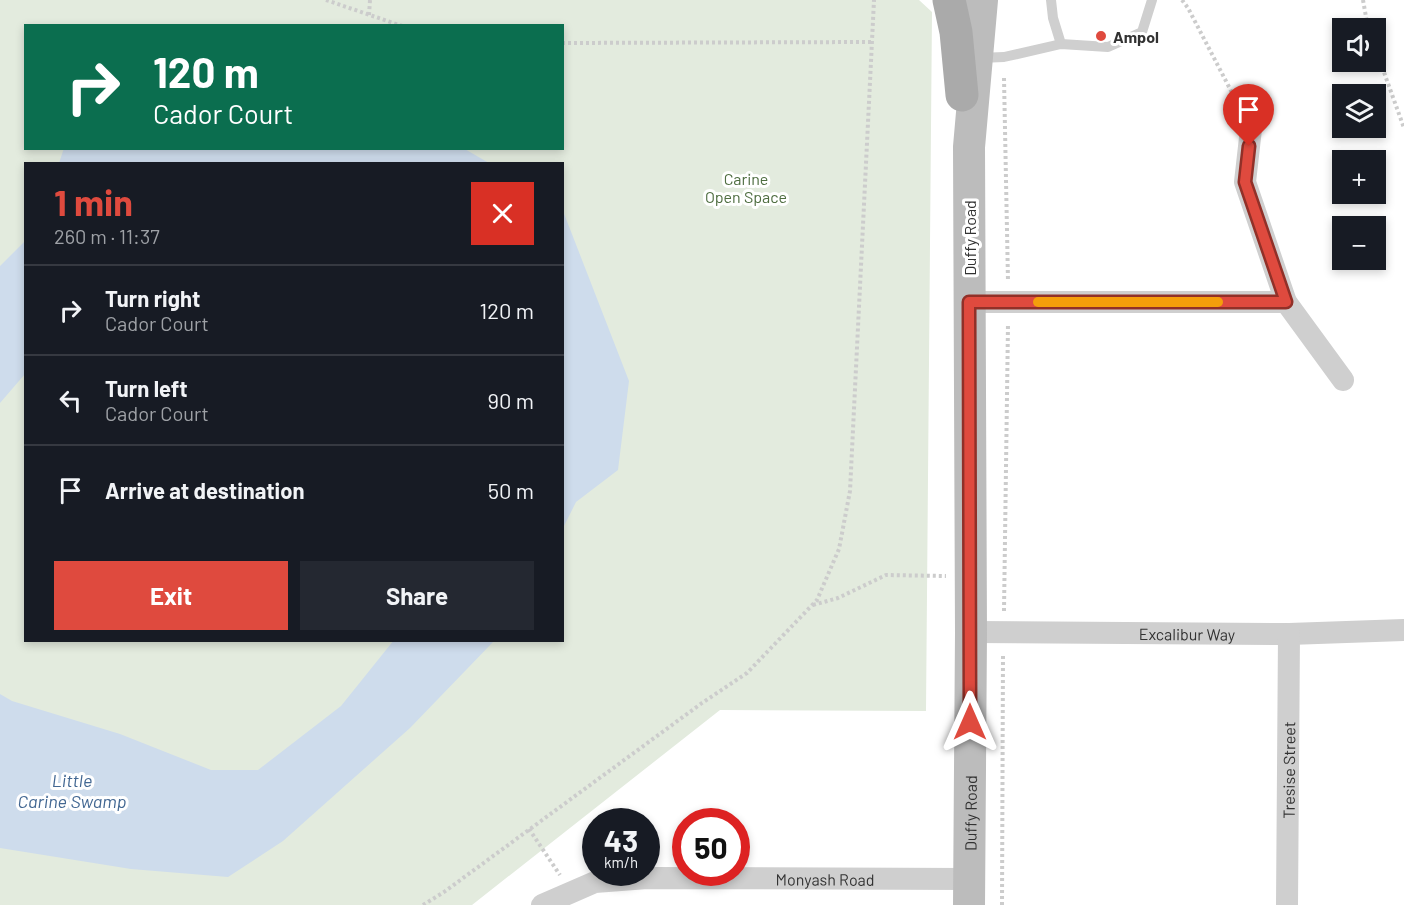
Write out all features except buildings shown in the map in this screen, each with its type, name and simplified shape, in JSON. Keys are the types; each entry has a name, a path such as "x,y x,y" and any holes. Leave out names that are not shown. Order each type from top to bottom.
{"main road":[{"path":"949,0 956,32 962,95"},
{"name":"Duffy Road","path":"963,0 962,95 969,147 971,576 969,892"},
{"name":"Duffy Road","path":"969,147 991,57 982,0"}],"street":[{"path":"1251,129 1245,182 1286,302 1343,380"},
{"path":"969,302 1286,302"},
{"name":"Excalibur Way","path":"971,632 1289,634 1404,630"},
{"name":"Tresise Street","path":"1287,905 1289,634"},
{"name":"Monyash Road","path":"542,905 575,899 596,882 647,878 969,892"}],"lane":[{"path":"1051,0 1053,18 1061,44"},
{"path":"991,57 1061,44 1108,47 1142,32 1152,0"}],"path":[{"path":"326,0 396,24"},
{"path":"369,15 370,0"},
{"path":"423,905 702,703 747,673 818,600 839,549 850,491 874,0"},
{"path":"1182,0 1251,129"},
{"path":"1363,0 1366,18"},
{"path":"564,43 872,42"},
{"path":"991,57 1008,302 1002,905"},
{"path":"1384,72 1404,128"},
{"path":"812,605 838,598 886,575 971,576"},
{"path":"529,829 575,899"}],"green space":[{"name":"Carine Open Space","path":"0,0 919,0 932,12 926,711 720,710 595,808 582,808 582,819 472,905 0,905"}],"water":[{"path":"63,150 466,150 487,162 59,162"},
{"path":"564,214 629,381 618,470 576,502 564,526"},
{"path":"24,242 24,375 0,403 0,266"},
{"name":"Little Carine Swamp","path":"392,642 493,642 410,728 283,841 228,877 131,869 0,848 0,694 12,701 120,734 211,770 258,770 341,706"}],"slow traffic":[{"path":"1038,302 1218,302"}],"place":[{"name":"Ampol","path":"1101,36"}],"route":[{"path":"970,722 969,302 1286,302 1245,182 1249,146"}]}
